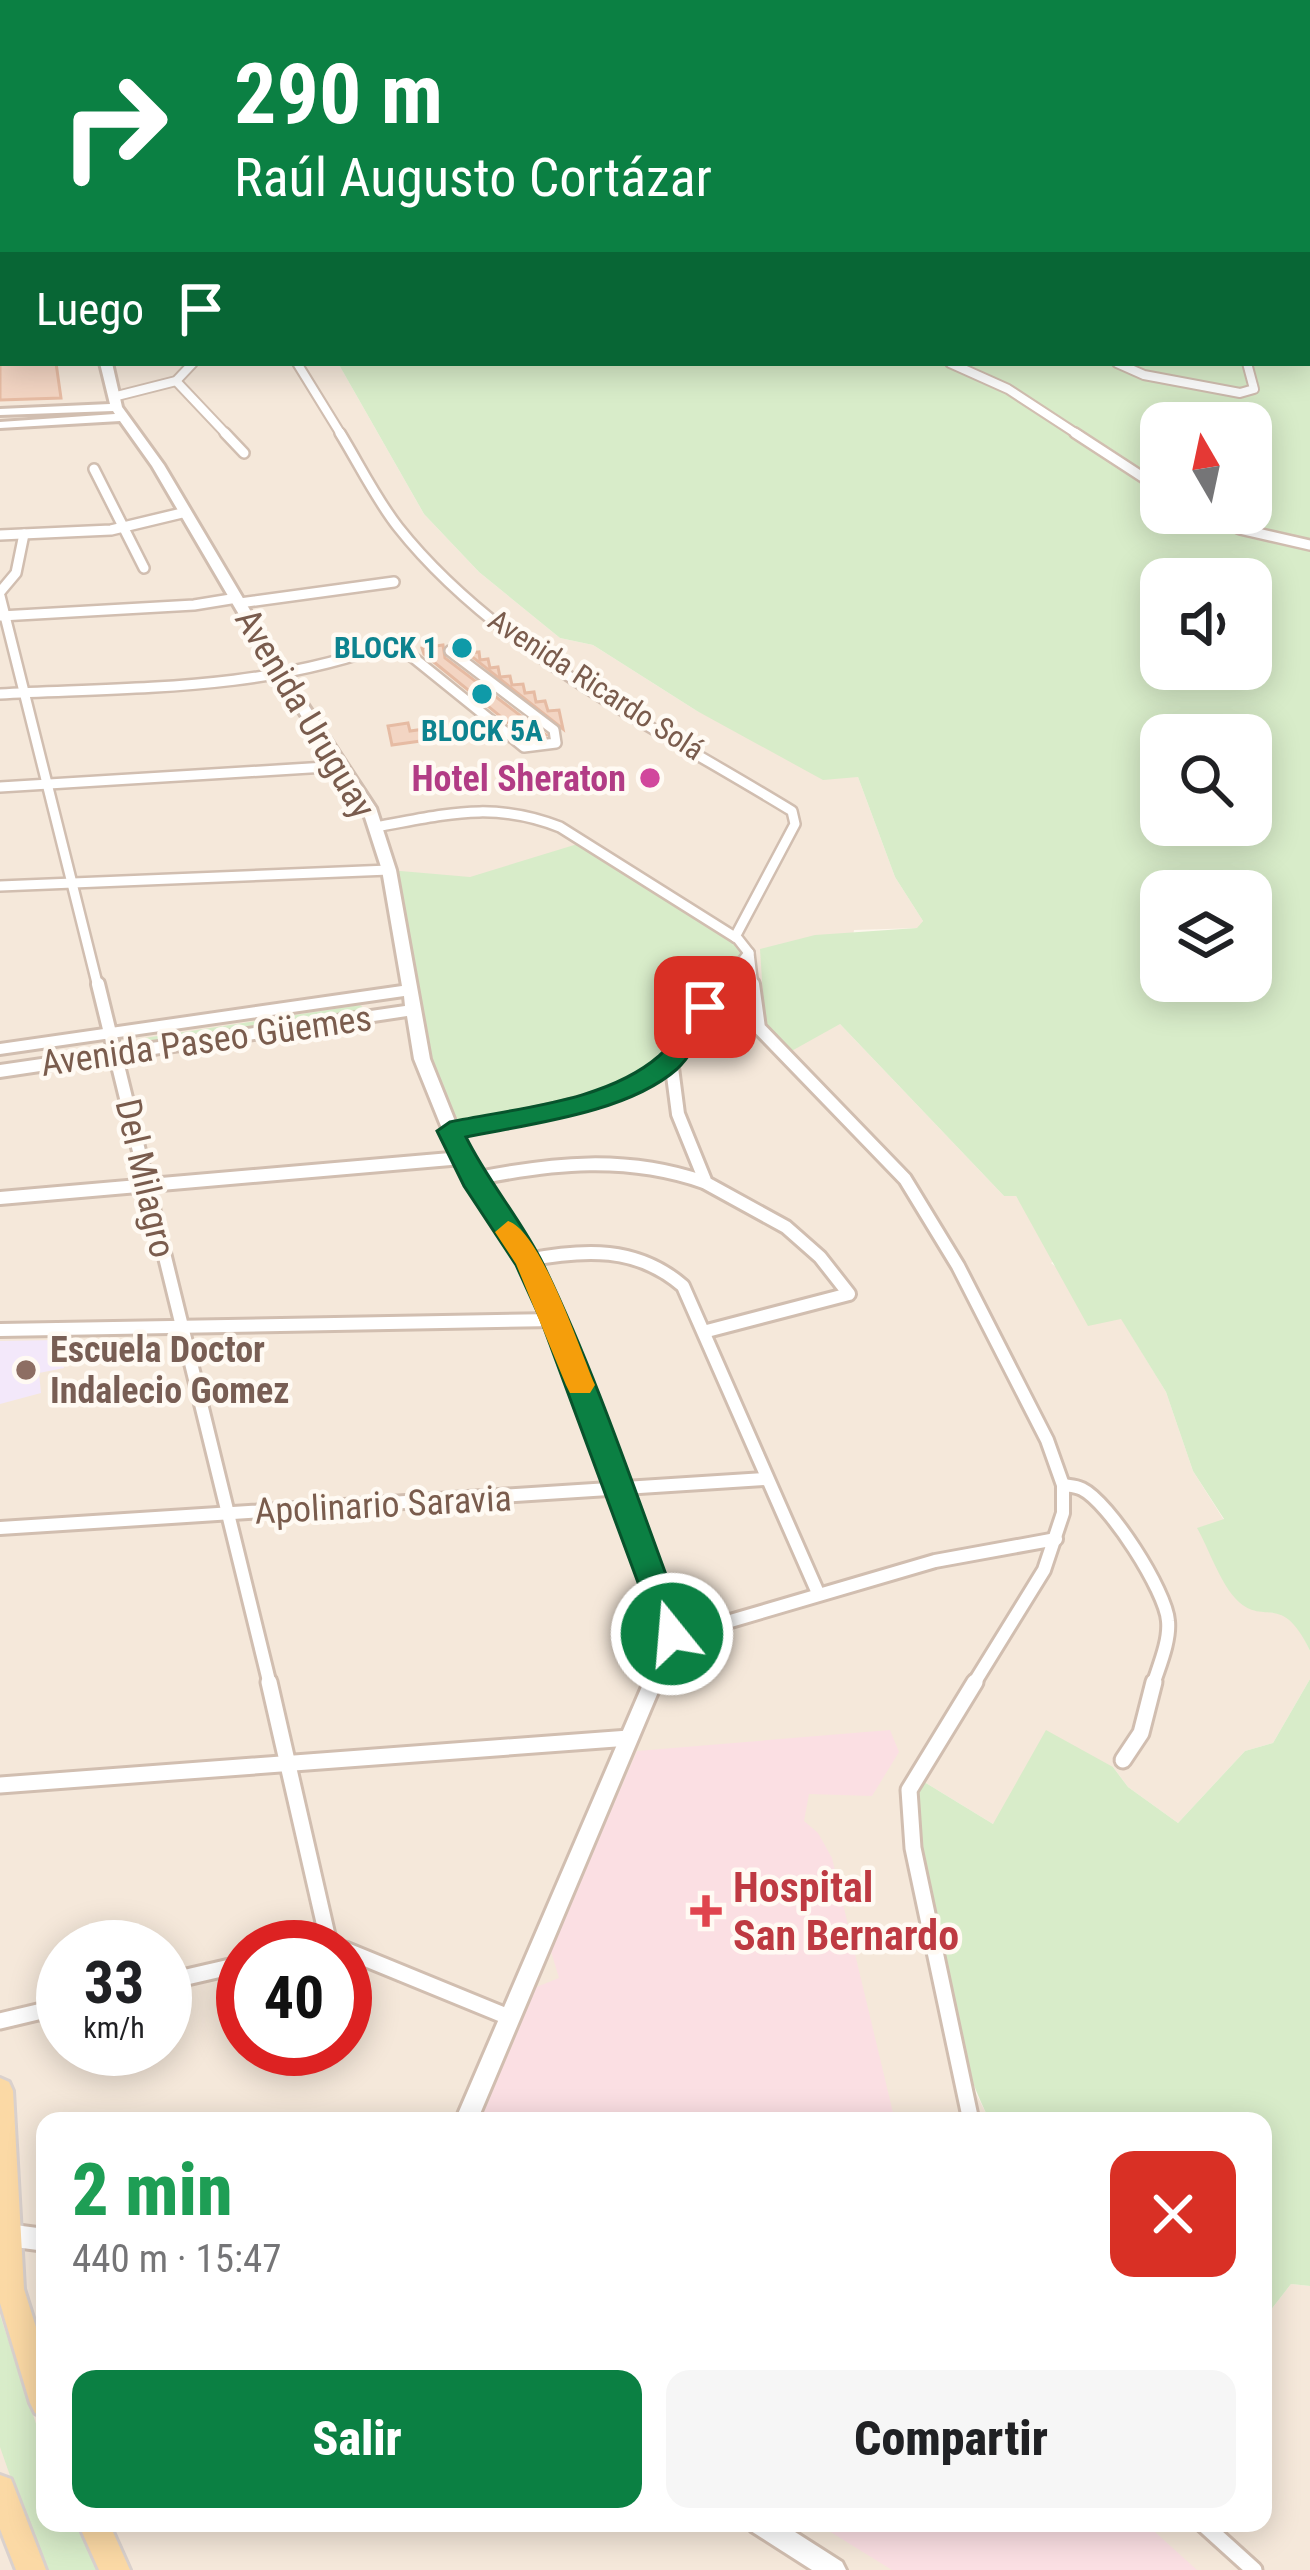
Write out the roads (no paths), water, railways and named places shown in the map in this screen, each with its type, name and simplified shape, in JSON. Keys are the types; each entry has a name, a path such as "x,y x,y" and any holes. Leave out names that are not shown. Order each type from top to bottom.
{"main road":[{"path":"0,2091 3,2234 14,2312 36,2377"},
{"path":"0,2490 31,2570"},
{"path":"96,2532 115,2570"}],"street":[{"name":"Avenida Uruguay","path":"107,366 117,407 186,512 282,676 367,803 389,870 422,1059 462,1158 527,1260 555,1320 672,1634"},
{"path":"0,425 117,407 176,381 190,366"},
{"name":"Avenida Ricardo Solá","path":"300,366 397,526 466,599 593,690 792,811 795,824 735,938"},
{"path":"957,366 1008,389 1140,475"},
{"path":"1124,366 1144,375 1240,393 1254,389 1248,366"},
{"path":"176,381 244,453"},
{"path":"0,412 117,407"},
{"path":"94,469 144,568"},
{"path":"0,536 126,528 186,512"},
{"name":"Del Milagro","path":"24,534 16,573 0,594 3,616 231,1514 325,1920"},
{"path":"1259,534 1310,545"},
{"path":"3,616 194,605 394,582"},
{"path":"0,694 282,676 335,664 394,642 524,747 556,743 554,730 450,651"},
{"path":"0,787 342,766"},
{"path":"375,827 479,810 531,815 564,830 735,938 748,953 759,1028 868,1136 904,1180 969,1286 1047,1440 1063,1485 1064,1503 1044,1570 909,1790 913,1848 969,2112"},
{"path":"0,886 389,870"},
{"path":"450,1131 585,1102 646,1077 671,1060 748,953"},
{"name":"Avenida Paseo Güemes","path":"0,1049 409,990"},
{"name":"Avenida Paseo Güemes","path":"0,1071 412,1010"},
{"path":"671,1060 678,1114 706,1183"},
{"path":"0,1198 462,1158"},
{"path":"473,1179 550,1164 596,1161 666,1169 772,1215 826,1264 849,1294 707,1331"},
{"path":"527,1260 598,1251 654,1264 690,1295 765,1479 818,1593"},
{"path":"0,1330 555,1320"},
{"name":"Apolinario Saravia","path":"0,1528 765,1479"},
{"path":"1063,1485 1082,1489 1093,1498 1154,1576 1164,1598 1168,1626 1142,1732 1123,1760"},
{"path":"470,2112 672,1634 818,1593 1056,1539"},
{"path":"0,1785 629,1738"},
{"path":"372,1963 511,2018"},
{"path":"0,2020 36,2012"},
{"path":"3,2234 36,2239"},
{"path":"773,2532 834,2570"},
{"path":"1212,2532 1254,2570"}],"place":[{"name":"BLOCK 1","path":"462,648"},
{"name":"BLOCK 5A","path":"482,694"},
{"name":"Hotel Sheraton","path":"650,778"},
{"name":"Escuela Doctor Indalecio Gomez","path":"26,1370"},
{"name":"Hospital San Bernardo","path":"706,1911"}]}
